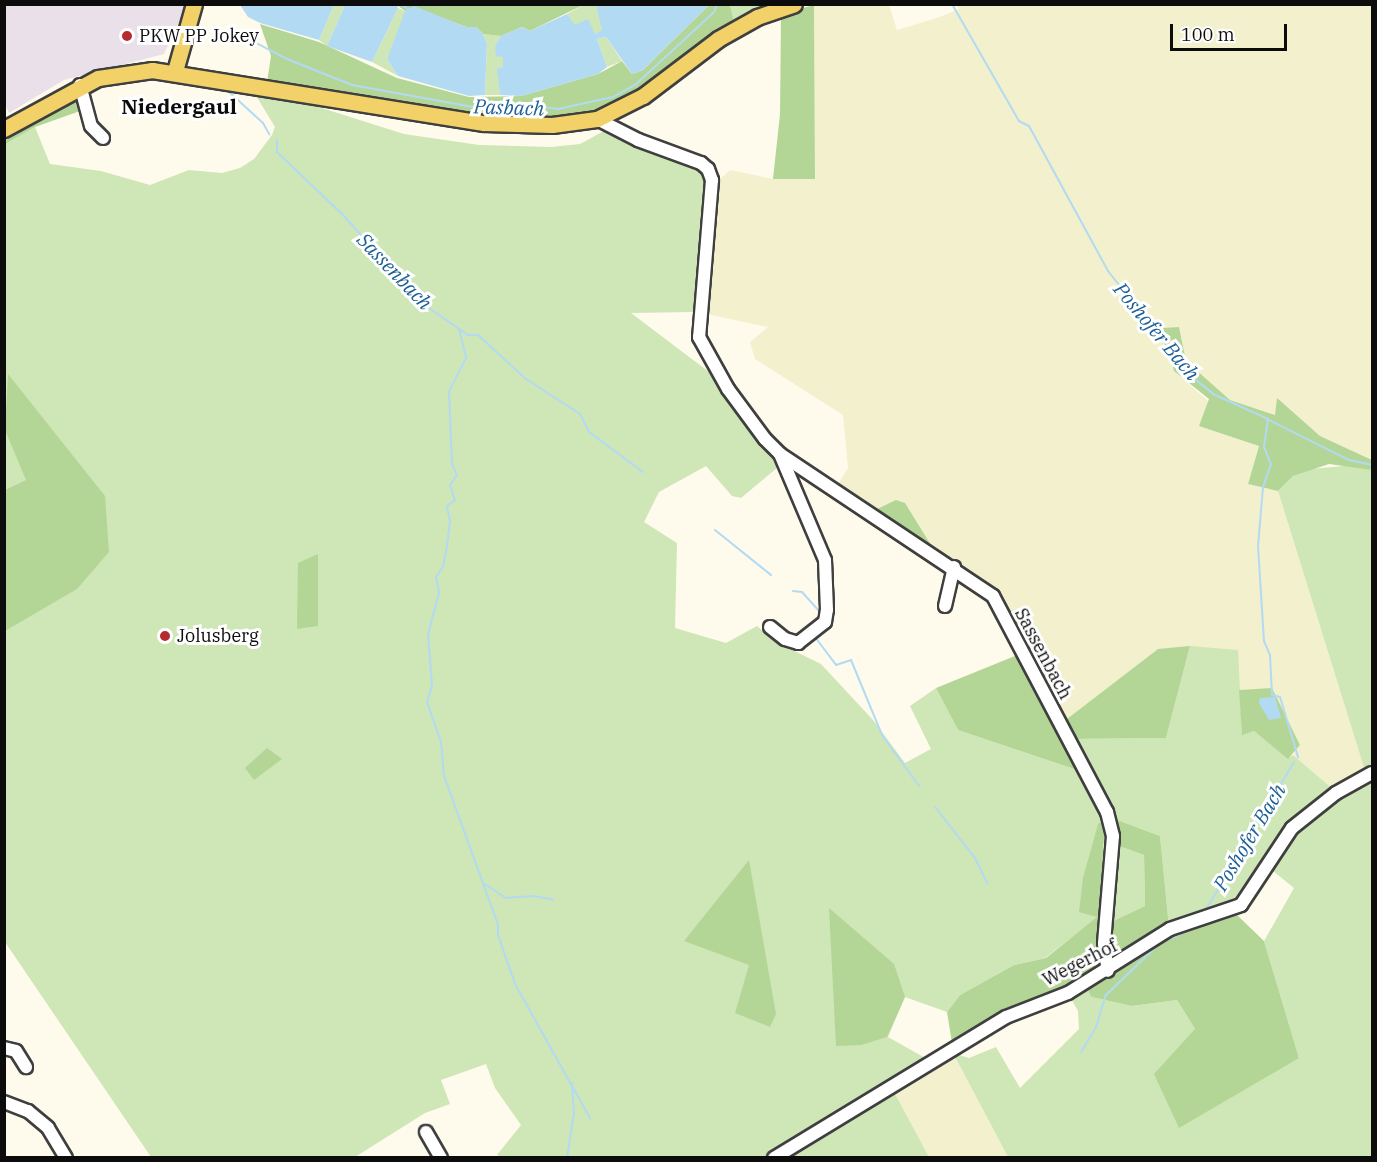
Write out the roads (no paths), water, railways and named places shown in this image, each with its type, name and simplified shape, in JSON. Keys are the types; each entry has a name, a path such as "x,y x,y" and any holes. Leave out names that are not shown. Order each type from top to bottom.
{"main road":[{"path":"175,71 194,4"},
{"path":"4,129 80,85 123,72 175,71 346,104 484,123 552,125 597,119 644,96 718,39 757,17 794,4"}],"street":[{"path":"80,85 91,126 103,138"},
{"name":"Sassenbach","path":"597,119 638,140 701,163 708,169 712,180 699,337 728,389 780,454 825,560 827,610 825,622 798,643 785,639 770,627"},
{"name":"Sassenbach","path":"780,454 954,567 993,596 1107,812 1113,836 1104,944 1108,971"},
{"path":"945,606 954,567"},
{"name":"Wegerhof","path":"774,1158 1006,1017 1068,993 1108,971 1170,929 1246,902 1297,822 1336,793 1372,774"},
{"path":"4,1048 16,1051 26,1066"},
{"path":"4,1102 28,1111 48,1128 66,1158"},
{"path":"426,1132 441,1158"}],"water":[{"path":"240,5 334,5 319,40 260,23 248,17"},
{"path":"345,5 397,5 398,8 372,62 327,46"},
{"path":"596,5 709,5 643,70 632,74 606,37 597,39 607,67 598,74 521,96 500,95 497,68 503,67 503,57 496,56 495,46 501,36 522,27 530,31 567,14 575,25 588,19 595,34 602,30"},
{"path":"414,6 466,27 476,27 483,34 487,44 485,95 469,96 398,76 387,59 405,11"},
{"path":"1275,697 1281,718 1269,720 1259,703 1260,698"}],"waterway":[{"path":"399,4 411,10"},
{"name":"Pasbach","path":"239,34 287,59 352,85 490,110 536,106 558,109 613,97 635,85 714,12 717,4"},
{"name":"Poshofer Bach","path":"952,4 1019,121 1029,126 1108,271 1190,375 1215,395 1268,419 1264,447 1271,464 1263,487 1258,546 1264,641 1270,655 1272,695 1280,697 1298,757"},
{"name":"Sassenbach","path":"228,91 263,123 269,134"},
{"name":"Sassenbach","path":"277,140 277,152 344,216 420,302 468,335 478,335 526,379 580,414 589,432 643,472"},
{"path":"459,329 466,358 449,392 452,464 457,475 450,485 455,500 447,506 450,521 447,546 443,567 436,577 439,593 428,635 432,685 427,702 441,742 444,776 498,924 498,935 515,984 590,1118"},
{"path":"1269,420 1349,460 1372,465"},
{"name":"Sassenbach","path":"715,530 771,575"},
{"name":"Sassenbach","path":"793,591 802,592 822,614"},
{"name":"Sassenbach","path":"815,637 836,665 851,660 882,735 919,786"},
{"name":"Poshofer Bach","path":"1204,913 1294,762"},
{"path":"935,807 975,858 987,883"},
{"path":"485,884 506,898 534,896 554,900"},
{"name":"Poshofer Bach","path":"1081,1052 1096,1027 1106,995 1160,943 1201,925"},
{"path":"567,1158 574,1112 572,1083"}],"place":[{"name":"PKW PP Jokey","path":"127,36"},
{"name":"Jolusberg","path":"165,636"}],"district":[{"name":"Niedergaul","path":"179,106"}]}
